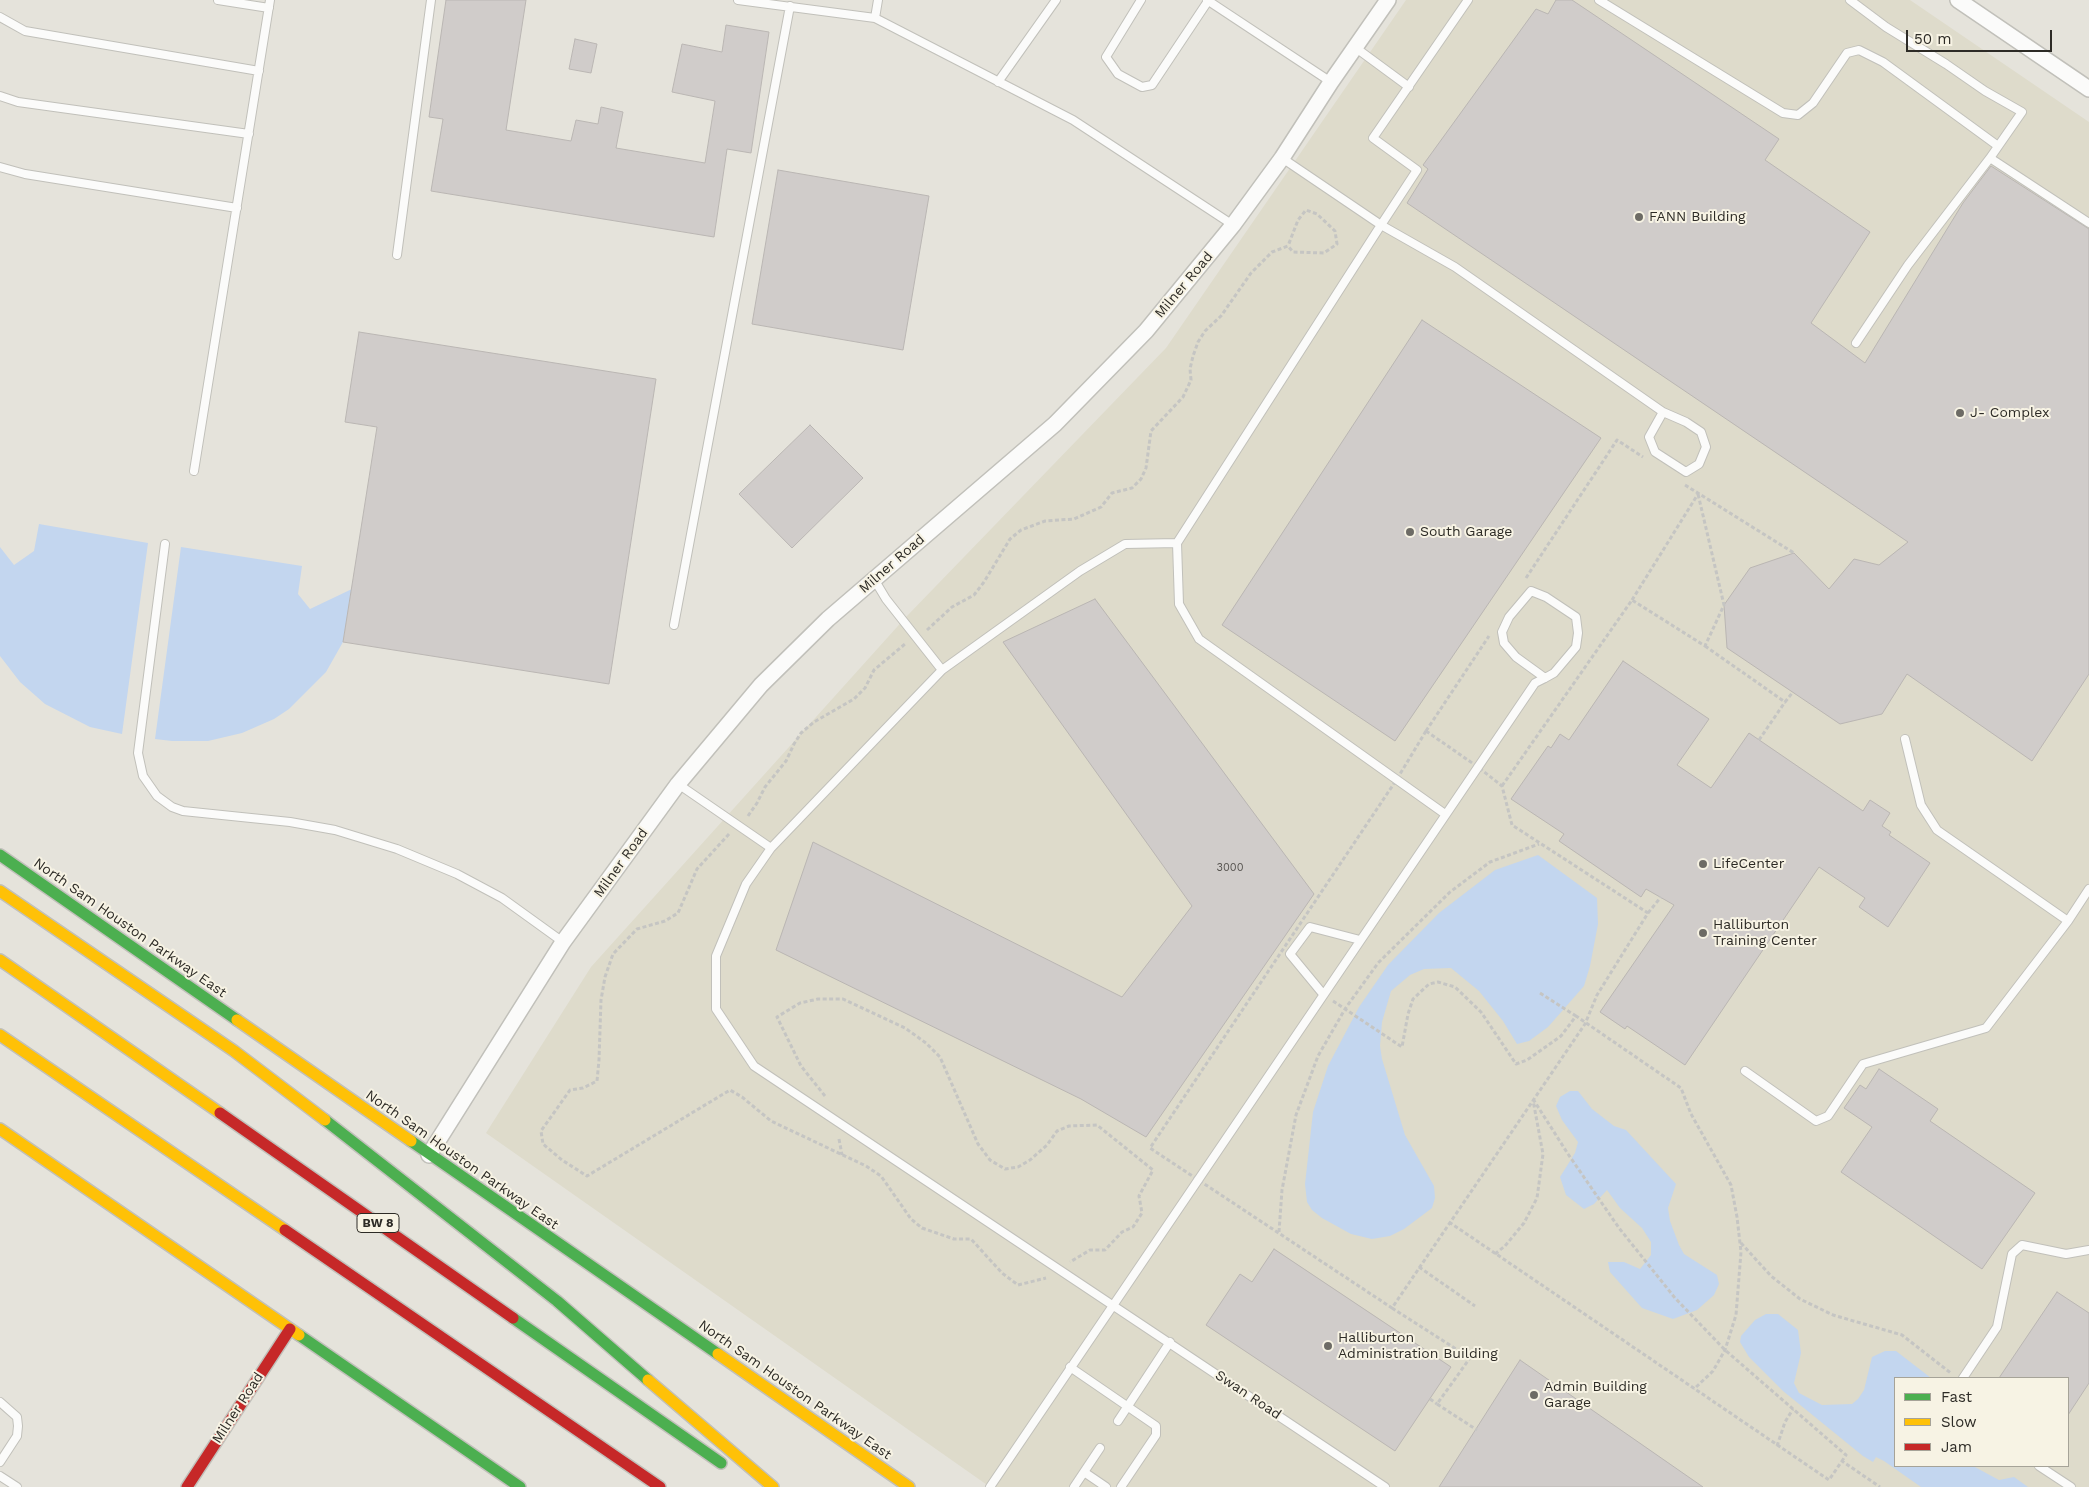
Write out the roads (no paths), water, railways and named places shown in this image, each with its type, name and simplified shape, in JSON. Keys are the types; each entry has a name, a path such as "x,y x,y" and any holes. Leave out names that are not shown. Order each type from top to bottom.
{"main road":[{"name":"North Sam Houston Parkway East","path":"0,855 909,1487"},
{"path":"0,891 234,1051 409,1184 557,1301 772,1487"},
{"name":"BW 8","path":"0,960 731,1470"},
{"path":"0,1035 660,1487"},
{"path":"0,1129 520,1487"},
{"name":"Milner Road","path":"187,1487 290,1329"}],"street":[{"name":"Milner Road","path":"429,1155 563,942 678,784 761,685 828,619 1055,424 1146,331 1233,225 1282,158 1330,82 1356,48 1388,0"},
{"path":"1958,0 2089,89"}],"lane":[{"path":"194,471 270,4 218,0"},
{"path":"396,255 432,0"},
{"path":"738,0 875,18 1073,120 1233,225"},
{"path":"875,18 878,0"},
{"path":"998,82 1056,0"},
{"path":"1141,0 1106,57 1118,74 1142,87 1152,85 1207,0 1330,82"},
{"path":"1445,814 1199,639 1179,604 1177,543 1417,170 1373,138 1468,0"},
{"path":"1599,0 1783,114 1798,115 1813,103 1847,53 1859,50 1883,62 1998,146"},
{"path":"1850,0 1886,27 1946,64 1985,92 2022,112 1990,158 1908,265 1856,343"},
{"path":"674,625 790,6"},
{"path":"0,17 25,31 259,71"},
{"path":"1356,48 1409,87"},
{"path":"0,96 18,102 249,134"},
{"path":"1282,158 1381,225 1455,266 1663,412 1686,422 1701,432 1706,447 1699,464 1686,472 1655,452 1650,437 1663,412"},
{"path":"1990,158 2089,223"},
{"path":"0,168 25,174 237,208"},
{"name":"Swan Road","path":"1177,543 1125,544 1080,571 942,670 771,848 746,884 716,956 716,1009 754,1066 1385,1487"},
{"path":"165,544 138,753 143,776 157,796 172,807 183,811 290,822 335,830 398,849 457,874 502,898 563,942"},
{"path":"874,579 886,599 942,670"},
{"path":"990,1487 1112,1304 1535,683 1546,678 1554,673 1568,659 1576,647 1578,632 1576,617 1546,597 1531,591 1509,617 1502,632 1504,643 1516,657 1546,678"},
{"path":"1905,739 1921,805 1938,830 2068,921"},
{"path":"678,784 771,848"},
{"path":"1745,1071 1816,1120 1828,1116 1863,1064 1986,1028 2068,921 2089,889"},
{"path":"1323,994 1290,954 1310,926 1360,940"},
{"path":"1964,1377 1997,1326 2012,1254 2022,1245 2066,1254 2089,1250"},
{"path":"1118,1421 1170,1342"},
{"path":"1070,1367 1156,1426 1156,1435 1121,1487"},
{"path":"0,1402 17,1417 18,1426 17,1436 0,1462"},
{"path":"1074,1487 1100,1448"},
{"path":"2041,1467 2072,1487"},
{"path":"1084,1472 1106,1487"},
{"path":"0,1476 17,1487"}],"water":[{"path":"39,524 148,543 122,734 90,727 45,704 20,682 0,656 0,547 14,565 34,551"},
{"path":"181,547 302,566 298,594 310,609 352,589 343,642 326,672 289,709 274,719 242,733 208,741 155,739"},
{"path":"1538,855 1597,898 1598,924 1584,986 1548,1027 1529,1041 1517,1044 1503,1021 1479,991 1451,968 1424,969 1410,975 1391,991 1382,1022 1380,1046 1382,1059 1405,1135 1434,1186 1435,1198 1432,1208 1404,1229 1390,1236 1372,1239 1351,1234 1322,1218 1312,1210 1307,1202 1305,1184 1313,1112 1328,1066 1359,1007 1388,965 1439,913 1495,870"},
{"path":"1570,1091 1578,1091 1592,1109 1614,1126 1626,1130 1676,1184 1668,1208 1670,1221 1679,1245 1684,1254 1717,1275 1719,1284 1714,1295 1697,1310 1673,1319 1642,1308 1610,1272 1608,1262 1624,1262 1640,1269 1651,1255 1651,1242 1642,1228 1620,1208 1607,1190 1594,1204 1584,1209 1566,1195 1560,1177 1575,1153 1578,1142 1562,1120 1556,1106 1560,1097"},
{"path":"1766,1314 1778,1314 1798,1330 1801,1353 1794,1383 1799,1393 1822,1405 1852,1404 1858,1399 1864,1390 1872,1357 1885,1351 1896,1351 1930,1377 1894,1377 1894,1467 1975,1467 1999,1480 2014,1477 2028,1487 1921,1487 1884,1461 1876,1457 1873,1462 1863,1456 1783,1391 1749,1357 1740,1342 1741,1336 1755,1320"}],"place":[{"name":"FANN Building","path":"1639,217"},
{"name":"J- Complex","path":"1960,413"},
{"name":"South Garage","path":"1410,532"},
{"name":"LifeCenter","path":"1703,864"},
{"name":"Halliburton Training Center","path":"1703,933"},
{"name":"Halliburton Administration Building","path":"1328,1346"},
{"name":"Admin Building Garage","path":"1534,1395"}]}
